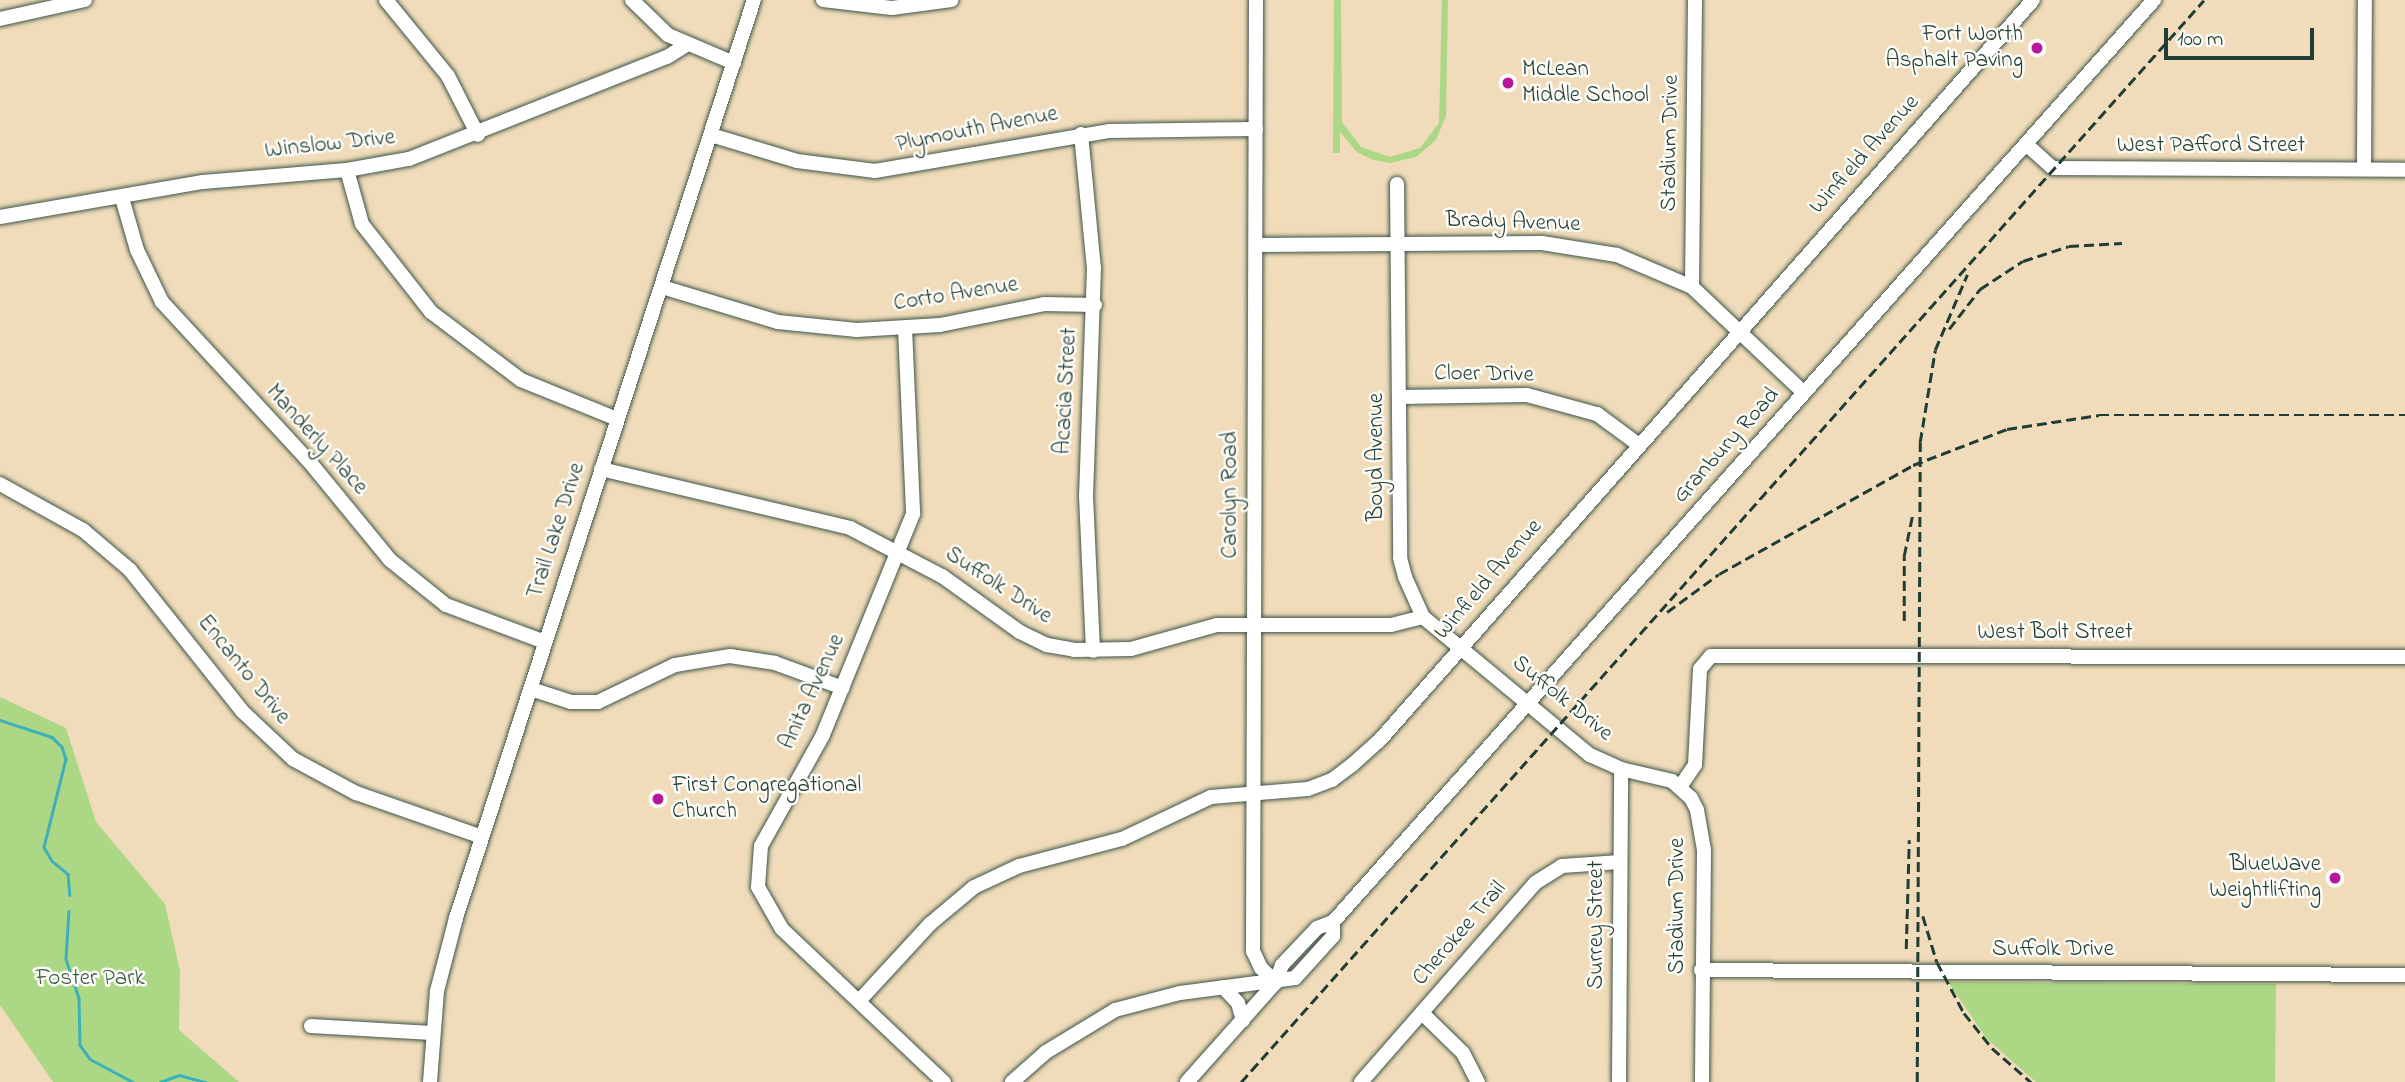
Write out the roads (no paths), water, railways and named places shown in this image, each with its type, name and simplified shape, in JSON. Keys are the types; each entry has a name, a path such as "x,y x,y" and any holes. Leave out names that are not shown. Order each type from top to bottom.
{"street":[{"path":"0,19 85,0"},
{"path":"386,0 448,76 478,135"},
{"path":"632,0 668,35 686,45 734,63"},
{"name":"Trail Lake Drive","path":"430,1082 432,1033 444,957 754,0"},
{"path":"823,0 892,8 951,0"},
{"name":"Carolyn Road","path":"1256,0 1253,951 1261,968 1276,982"},
{"name":"Stadium Drive","path":"1692,287 1695,0"},
{"name":"Winfield Avenue","path":"859,1001 930,924 974,887 1019,866 1122,839 1211,797 1308,789 1332,780 1379,741 2033,0"},
{"name":"Granbury Road","path":"1187,1082 1276,982 1282,965 1317,928 1333,922 2154,0"},
{"path":"2364,169 2365,0"},
{"name":"Winslow Drive","path":"0,217 238,178 347,170 409,159 478,135 667,57 686,45"},
{"name":"Plymouth Avenue","path":"711,135 806,163 875,171 921,166 1081,134 1170,127 1256,129"},
{"name":"Acacia Street","path":"1081,134 1092,231 1095,304 1086,496 1093,651"},
{"name":"West Pafford Street","path":"2026,144 2053,168 2405,170"},
{"path":"347,170 362,224 431,312 521,380 617,419"},
{"name":"Boyd Avenue","path":"1397,184 1400,558 1423,617"},
{"name":"Manderly Place","path":"122,198 137,250 168,309 308,460 390,560 446,605 545,642"},
{"name":"Brady Avenue","path":"1256,245 1542,243 1592,249 1636,262 1692,287 1804,393"},
{"name":"Corto Avenue","path":"662,287 778,322 857,330 905,328 1044,304 1095,304"},
{"name":"Anita Avenue","path":"905,328 913,514 823,734 761,846 758,887 782,929 944,1082"},
{"name":"Cloer Drive","path":"1400,397 1527,396 1597,414 1639,445"},
{"name":"Suffolk Drive","path":"601,468 708,498 814,517 899,551 1020,632 1048,645 1093,651 1131,649 1217,625 1391,625 1423,617"},
{"name":"Encanto Drive","path":"0,484 83,530 130,570 242,712 293,759 356,793 482,837"},
{"path":"1423,617 1461,646"},
{"name":"Suffolk Drive","path":"1461,646 1590,755 1621,769 1681,787"},
{"path":"530,689 571,702 598,702 675,665 730,656 775,663 843,688"},
{"name":"West Bolt Street","path":"1681,787 1697,757 1700,670 1704,659 2405,657"},
{"name":"Surrey Street","path":"1619,1082 1621,769"},
{"name":"Stadium Drive","path":"1681,787 1697,810 1702,828 1702,1082"},
{"name":"Cherokee Trail","path":"1360,1082 1535,883 1562,866 1620,862"},
{"name":"Suffolk Drive","path":"1701,970 2405,975"},
{"path":"1012,1082 1046,1052 1115,1010 1157,997 1242,982 1276,982"},
{"path":"1223,987 1238,1003 1242,1020"},
{"path":"1422,1013 1463,1053 1478,1082"},
{"path":"311,1026 432,1033"}],"waterway":[{"path":"0,720 52,737 62,747 66,759 44,847 52,861 68,874 70,895"},
{"path":"69,911 66,959 79,998 80,1045 90,1059 133,1082"},
{"path":"160,1082 179,1075 206,1082"}],"railway":[{"path":"1241,1082 2204,0"},
{"path":"1949,329 1980,289 2023,261 2069,246 2122,243"},
{"path":"1917,1082 1920,442 1935,350 1967,275"},
{"path":"1667,612 1719,574 1913,465 2007,429 2099,415 2405,415"},
{"path":"1904,621 1904,556 1913,512"},
{"path":"1906,949 1909,840"},
{"path":"1923,916 1937,962 1964,1013 1992,1048 2031,1082"}],"place":[{"name":"Fort Worth Asphalt Paving","path":"2037,48"},
{"name":"McLean Middle School","path":"1508,83"},
{"name":"First Congregational Church","path":"658,799"},
{"name":"BlueWave Weightlifting","path":"2335,878"}],"park label":[{"name":"Foster Park","path":"90,979"}]}
